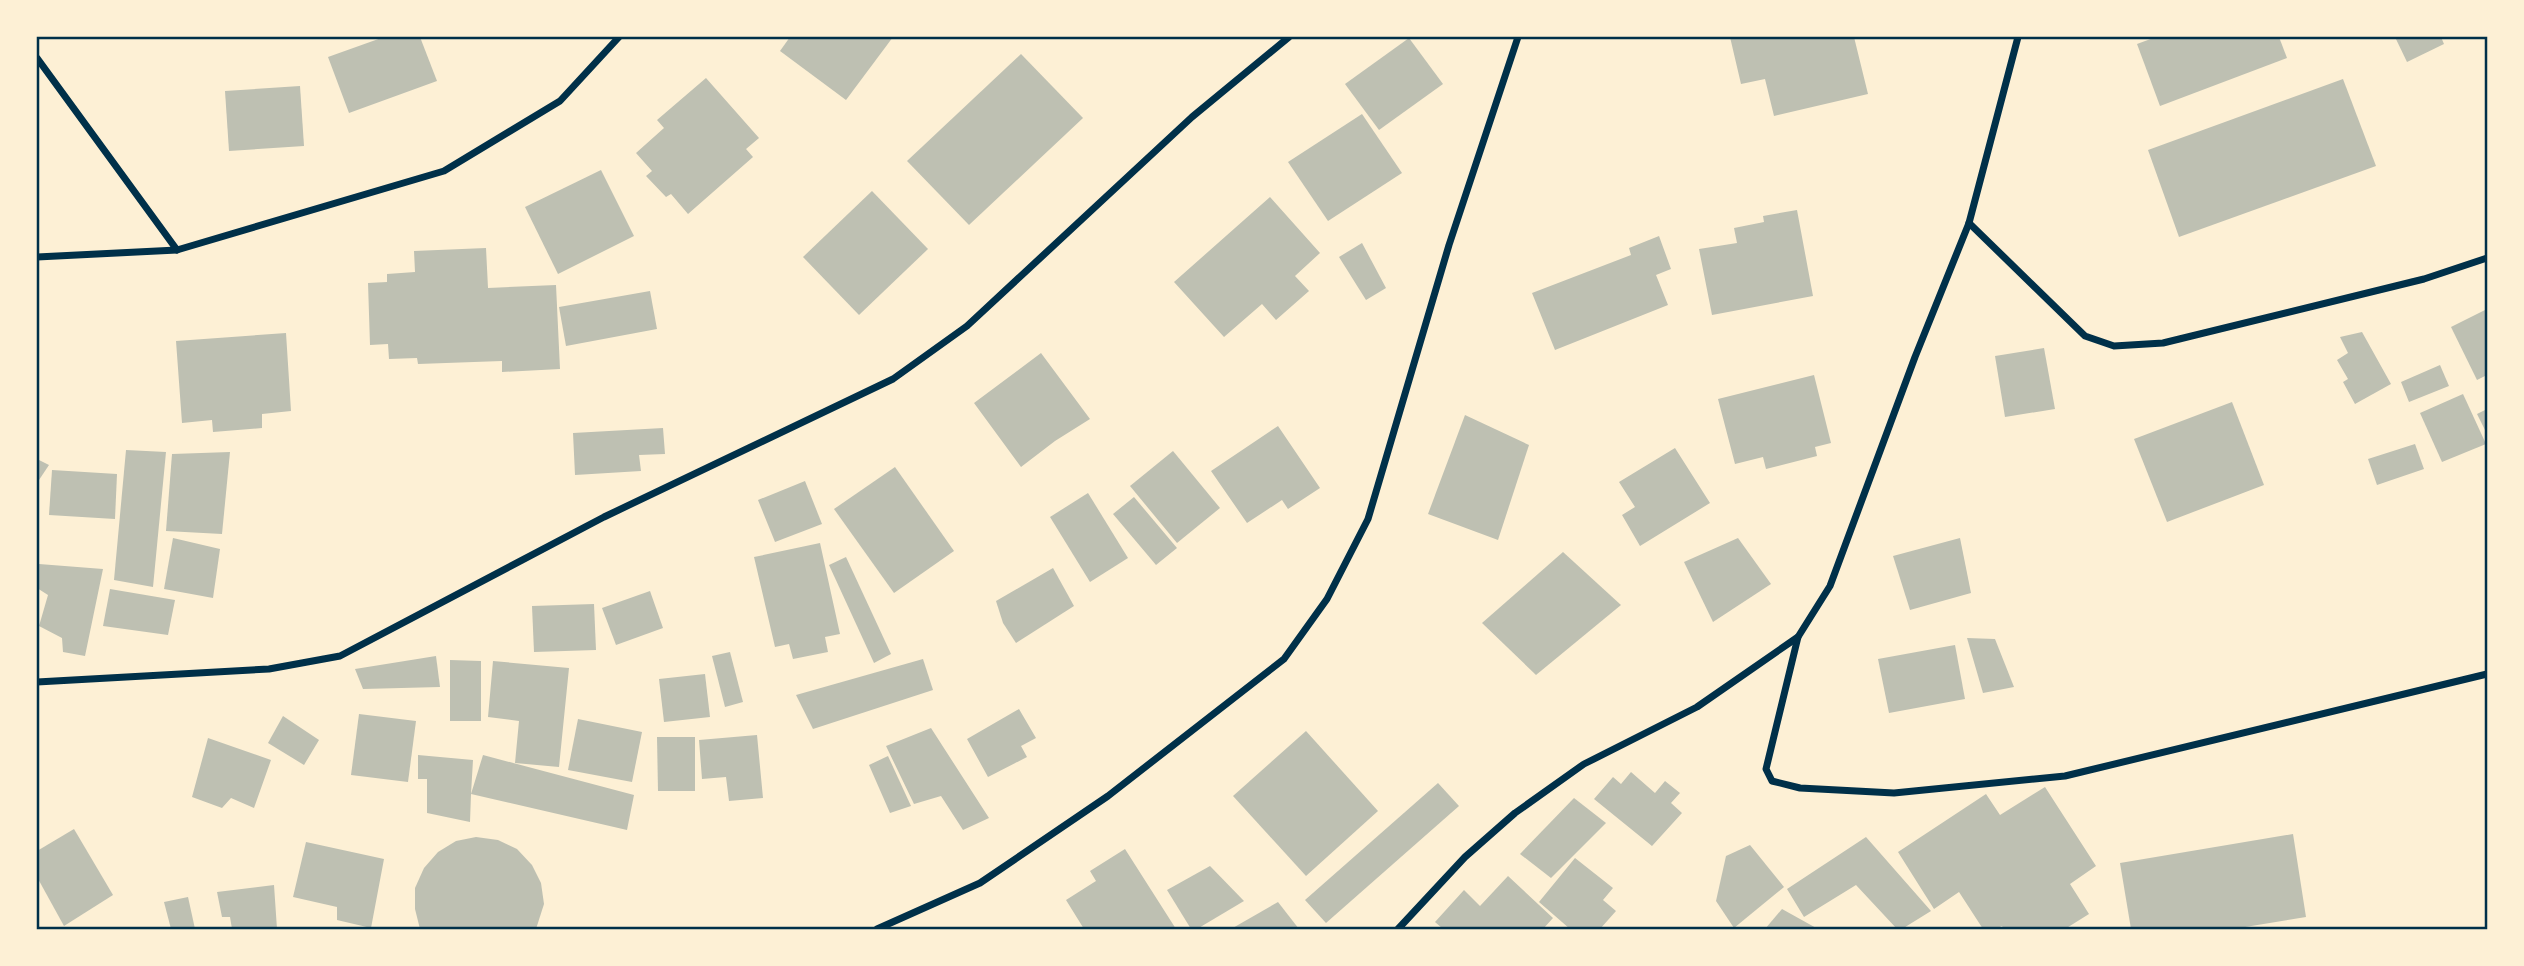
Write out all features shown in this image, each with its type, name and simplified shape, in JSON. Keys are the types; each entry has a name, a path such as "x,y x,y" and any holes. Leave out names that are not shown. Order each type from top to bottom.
{"street":[{"path":"37,257 177,250 444,171 560,102 619,37"},
{"path":"37,682 269,670 340,656 604,517 894,379 967,326 1192,117 1289,37"},
{"path":"877,929 981,883 1108,796 1284,659 1327,599 1368,519 1449,245 1518,37"},
{"path":"2018,37 1969,223 1915,357 1830,586 1798,637 1766,769 1772,780 1800,788 1894,793 2065,776 2487,674"},
{"path":"37,58 177,250"},
{"path":"1969,223 2085,336 2114,346 2163,343 2424,279 2487,258"},
{"path":"1398,929 1465,857 1515,813 1584,764 1698,707 1798,637"}],"building":[{"path":"384,37 420,37 437,81 349,113 328,57"},
{"path":"790,37 893,37 846,100 780,51"},
{"path":"1730,37 1854,37 1868,94 1774,116 1765,79 1741,84"},
{"path":"2156,37 2279,37 2287,58 2160,106 2137,44"},
{"path":"2395,37 2441,37 2444,44 2407,62"},
{"path":"1409,38 1443,84 1379,130 1345,84"},
{"path":"1021,54 1083,118 969,225 907,161"},
{"path":"706,78 759,138 746,149 753,157 688,214 671,194 666,197 646,176 652,171 636,153 664,128 657,120"},
{"path":"2343,79 2376,166 2179,237 2148,150"},
{"path":"300,86 304,146 229,151 225,91"},
{"path":"1362,114 1402,173 1328,221 1288,162"},
{"path":"601,170 634,236 558,274 525,207"},
{"path":"872,191 928,249 859,315 803,257"},
{"path":"1270,197 1320,253 1295,276 1309,291 1276,320 1262,304 1224,337 1174,282"},
{"path":"1797,210 1813,296 1712,315 1699,249 1737,243 1734,228 1764,222 1763,216"},
{"path":"1659,236 1671,269 1656,275 1668,305 1555,350 1532,293 1631,255 1629,248"},
{"path":"1362,243 1386,288 1366,300 1339,257"},
{"path":"486,248 488,288 556,285 560,369 502,372 502,361 418,364 417,358 389,359 388,344 370,345 368,283 387,282 387,274 415,272 414,251"},
{"path":"650,291 657,329 566,346 559,307"},
{"path":"2487,309 2487,375 2477,380 2451,327"},
{"path":"2362,332 2391,384 2355,404 2343,382 2348,379 2337,360 2348,353 2340,337"},
{"path":"286,333 291,411 262,414 262,428 213,432 212,420 182,423 176,341"},
{"path":"2044,348 2055,409 2005,417 1995,356"},
{"path":"1041,353 1090,419 1021,467 974,403"},
{"path":"2440,365 2449,386 2409,402 2401,382"},
{"path":"1814,375 1831,443 1815,447 1817,456 1766,469 1763,457 1735,464 1718,399"},
{"path":"2463,394 2486,444 2442,462 2420,413"},
{"path":"2232,402 2264,485 2167,522 2134,439"},
{"path":"2487,409 2487,434 2477,414"},
{"path":"1465,415 1529,445 1498,540 1428,514"},
{"path":"1278,426 1320,488 1288,509 1282,500 1247,523 1211,471"},
{"path":"663,428 665,454 639,455 641,471 575,475 573,433"},
{"path":"2415,444 2424,469 2377,485 2368,459"},
{"path":"1675,448 1710,503 1640,546 1622,515 1635,507 1619,482"},
{"path":"126,450 166,452 153,587 114,580"},
{"path":"1173,451 1220,508 1177,543 1130,486"},
{"path":"230,452 222,534 166,531 172,454"},
{"path":"37,459 49,465 37,483"},
{"path":"895,467 954,551 894,593 834,509"},
{"path":"52,470 117,474 115,519 49,515"},
{"path":"805,481 822,524 775,542 758,500"},
{"path":"1088,493 1128,558 1090,582 1050,517"},
{"path":"1134,497 1177,548 1156,565 1113,514"},
{"path":"173,538 220,549 213,598 164,589"},
{"path":"1738,538 1771,584 1713,622 1684,562"},
{"path":"1960,538 1971,593 1910,610 1893,556"},
{"path":"820,543 840,634 825,637 828,652 793,659 789,644 775,647 754,557"},
{"path":"1563,552 1621,605 1536,675 1482,623"},
{"path":"846,557 891,654 874,663 829,565"},
{"path":"39,564 103,569 85,656 63,652 62,638 39,626 48,595 37,588"},
{"path":"1053,568 1074,606 1016,643 1003,623 996,601"},
{"path":"110,589 175,600 168,635 103,626"},
{"path":"650,591 663,628 616,645 602,608"},
{"path":"594,604 596,650 534,652 532,606"},
{"path":"1967,638 1995,639 2014,687 1983,693"},
{"path":"1955,645 1965,699 1889,713 1878,659"},
{"path":"730,652 743,702 725,707 712,656"},
{"path":"436,656 440,687 363,689 355,669"},
{"path":"923,659 933,690 813,729 796,695"},
{"path":"450,660 481,661 481,721 450,721"},
{"path":"493,661 569,668 559,767 515,763 519,721 488,717"},
{"path":"705,674 710,717 664,722 659,679"},
{"path":"1019,709 1036,738 1021,746 1027,757 988,777 967,739"},
{"path":"359,714 416,721 408,782 351,775"},
{"path":"283,716 319,740 304,765 268,743"},
{"path":"578,719 642,732 632,782 568,770"},
{"path":"931,728 989,818 963,830 941,796 914,804 886,746"},
{"path":"1306,731 1378,811 1306,876 1233,796"},
{"path":"757,735 763,798 729,801 726,777 702,779 699,740"},
{"path":"657,737 695,737 695,791 658,791"},
{"path":"208,738 271,760 254,808 231,798 222,808 192,797"},
{"path":"418,755 473,760 470,822 427,813 427,779 418,779"},
{"path":"483,755 634,795 627,830 471,794"},
{"path":"888,756 911,806 890,813 869,765"},
{"path":"1631,772 1655,793 1665,781 1680,793 1671,803 1682,813 1652,846 1594,799 1613,777 1621,784"},
{"path":"1438,783 1459,806 1326,923 1305,900"},
{"path":"2045,787 2096,866 2070,884 2089,914 2065,929 2004,929 2002,926 1983,929 1959,892 1934,909 1898,852 1986,794 2000,815"},
{"path":"1574,798 1606,823 1551,878 1520,854"},
{"path":"74,829 113,895 64,926 37,877 37,851"},
{"path":"2293,834 2306,917 2233,929 2131,929 2120,863"},
{"path":"476,837 498,840 517,849 532,865 541,883 544,904 536,929 420,929 415,909 415,888 424,868 438,852 456,841"},
{"path":"1866,837 1931,911 1902,929 1897,929 1856,885 1804,917 1787,889"},
{"path":"306,842 384,859 371,928 337,920 337,907 293,897"},
{"path":"1750,845 1784,887 1734,928 1716,901 1726,856"},
{"path":"1125,849 1176,929 1084,929 1066,900 1096,881 1090,871"},
{"path":"1575,858 1613,888 1603,900 1616,911 1600,929 1570,929 1539,902"},
{"path":"1210,866 1244,901 1197,929 1191,929 1167,890"},
{"path":"1508,876 1553,918 1543,929 1443,929 1435,922 1464,890 1480,906"},
{"path":"274,885 277,929 232,929 230,917 222,917 217,892"},
{"path":"188,897 195,929 171,929 164,902"},
{"path":"1278,902 1299,929 1231,929"},
{"path":"1782,909 1818,929 1765,929"}]}
